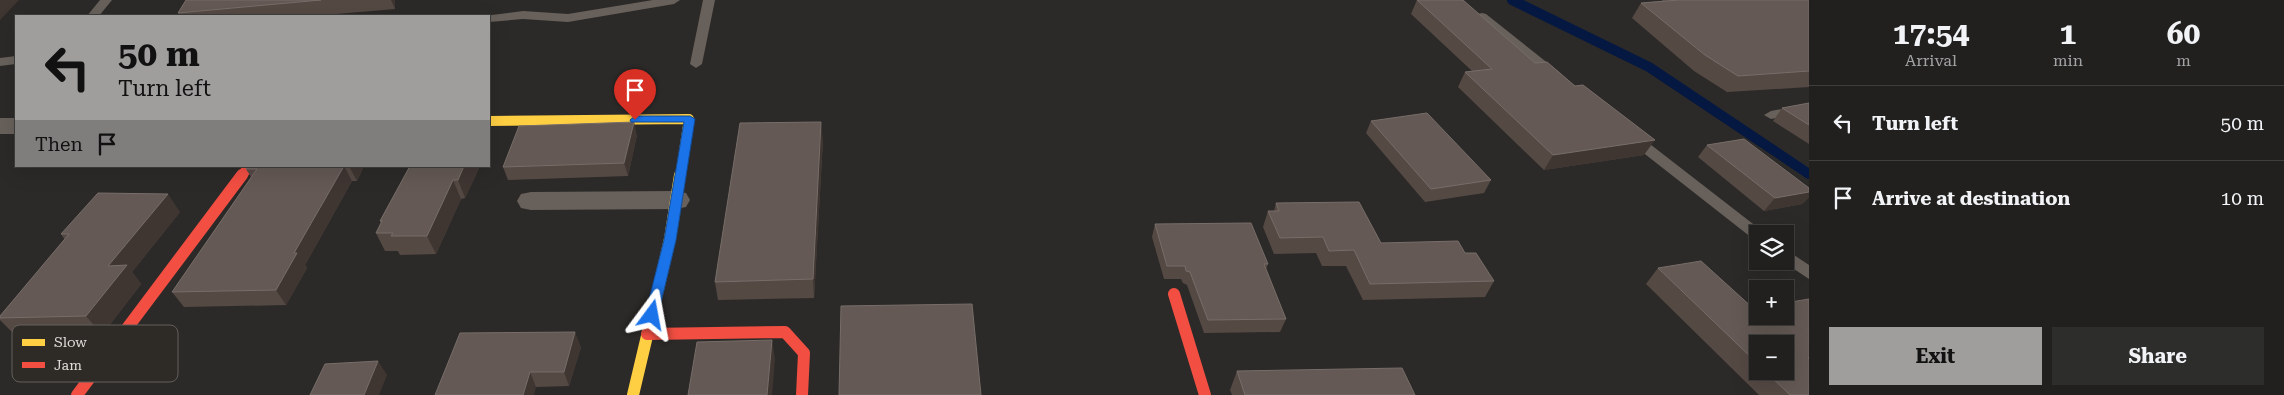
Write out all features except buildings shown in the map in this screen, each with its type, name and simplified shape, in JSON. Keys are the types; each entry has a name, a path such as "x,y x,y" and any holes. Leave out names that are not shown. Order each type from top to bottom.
{"street":[{"path":"490,121 690,119 670,240 633,395"},
{"path":"0,126 15,126"},
{"path":"130,325 248,167"},
{"path":"532,201 676,200"},
{"path":"1174,294 1205,395"},
{"path":"647,334 785,332 804,353 802,395"},
{"path":"77,395 87,382"}],"lane":[{"path":"94,15 106,0"},
{"path":"490,18 523,15 568,18 674,0"},
{"path":"696,64 709,0"},
{"path":"1470,8 1563,82"},
{"path":"0,62 15,60"},
{"path":"1771,115 1809,108"},
{"path":"1618,126 1749,227"},
{"path":"1794,262 1809,273"}],"waterway":[{"path":"1512,0 1649,67 1809,174"}],"traffic: slow":[{"path":"490,121 689,119 670,239 633,395"}],"traffic: jam":[{"path":"130,325 248,167"},
{"path":"1174,294 1205,395"},
{"path":"647,334 785,332 804,353 802,395"},
{"path":"77,395 87,382"}],"route":[{"path":"635,120 690,119 670,240 652,315"}]}
